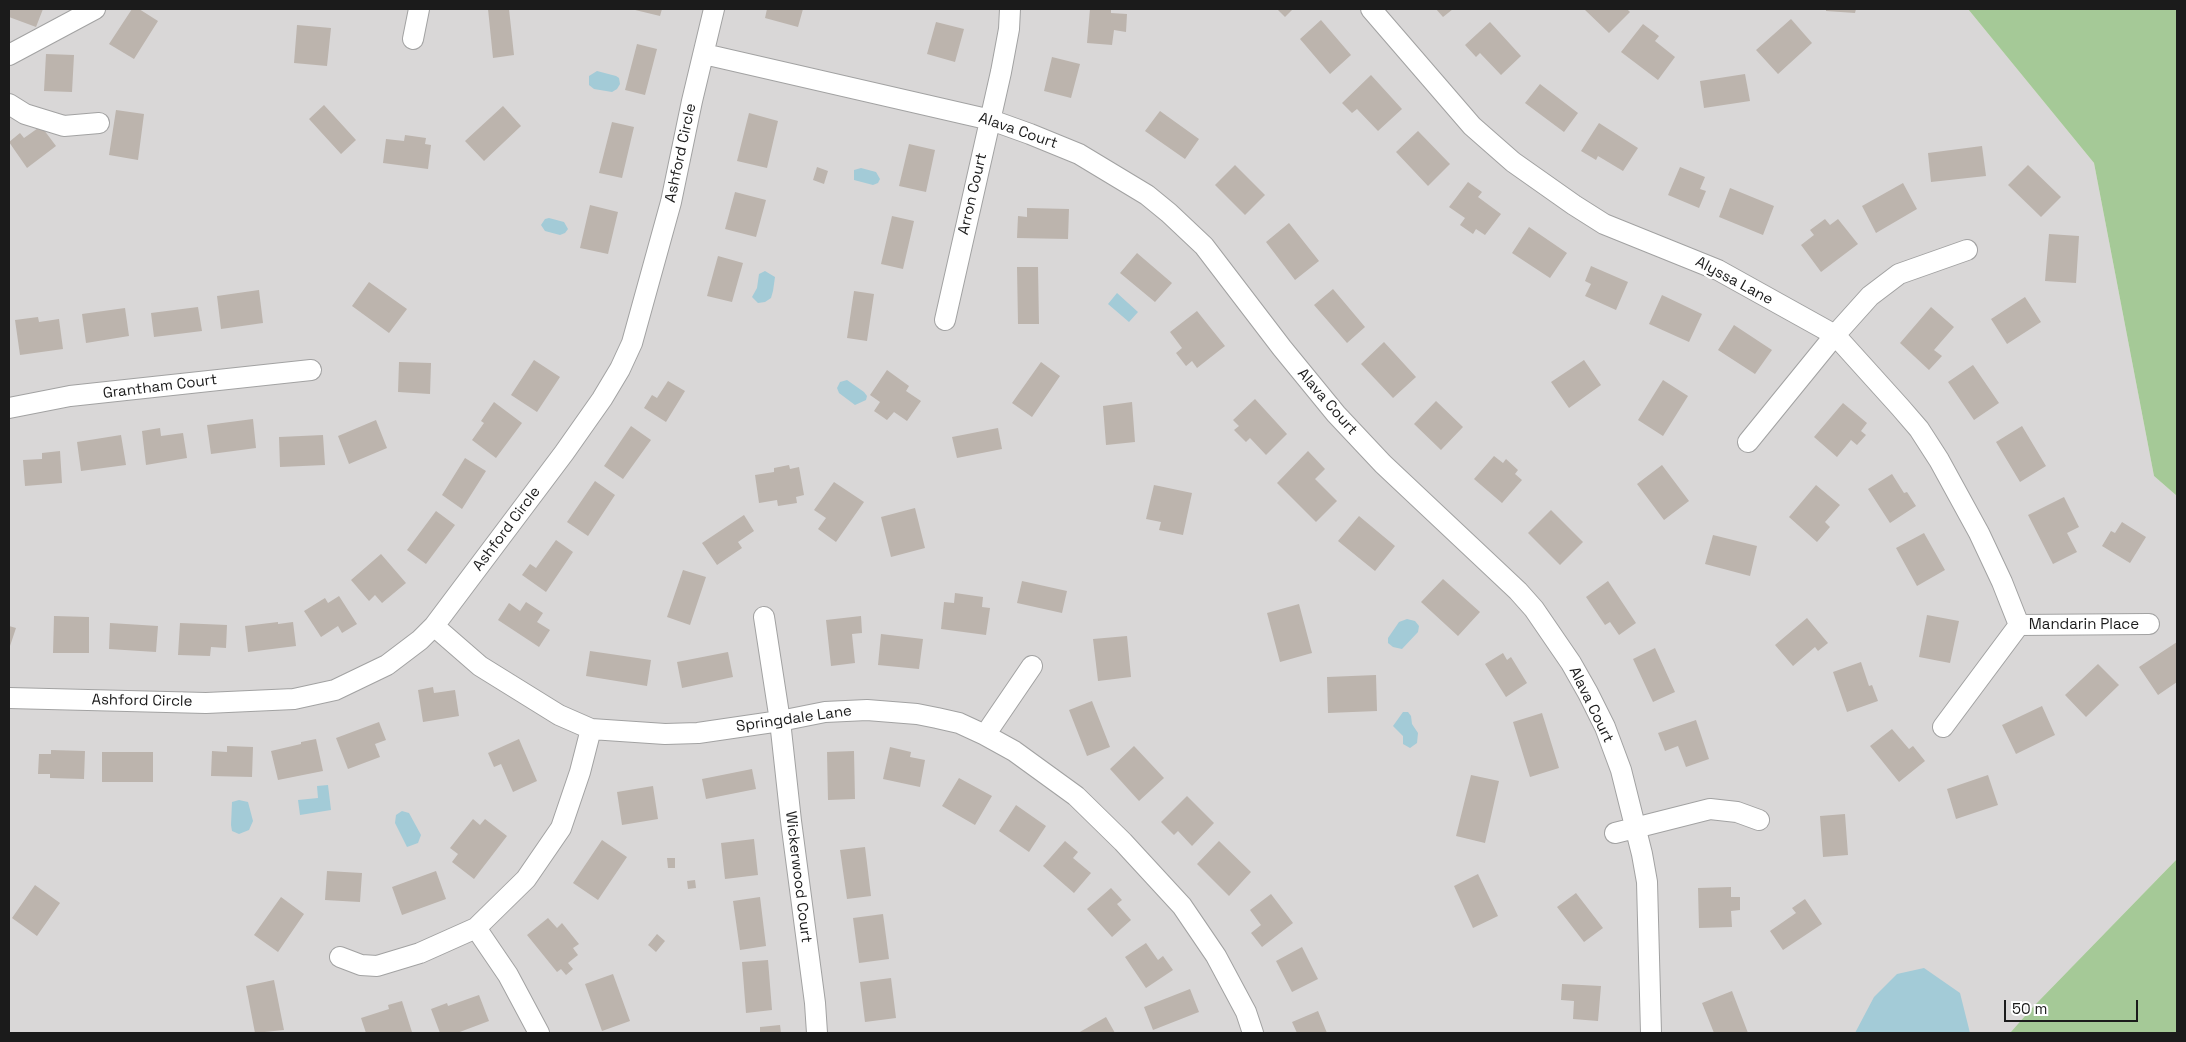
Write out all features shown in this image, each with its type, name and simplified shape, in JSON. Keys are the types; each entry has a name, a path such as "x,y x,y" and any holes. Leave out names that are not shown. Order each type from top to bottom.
{"street":[{"path":"9,55 95,9"},
{"path":"414,39 419,9"},
{"name":"Ashford Circle","path":"9,698 206,703 278,700 322,694 336,690 387,665 420,640 434,626 564,453 602,399 620,369 632,343 671,202 714,9"},
{"name":"Arron Court","path":"945,320 991,120 1009,29 1010,9"},
{"name":"Alyssa Lane","path":"1371,9 1472,126 1513,162 1574,205 1604,224 1718,270 1835,335 1900,407 1939,460 1979,533 2002,582 2019,625"},
{"name":"Alava Court","path":"704,54 991,120 1080,154 1147,195 1204,246 1282,348 1336,414 1383,464 1518,591 1534,609 1571,663 1605,728 1621,770 1636,826 1647,882 1651,1033"},
{"path":"9,104 25,114 64,126 99,123"},
{"path":"1748,442 1835,335 1870,296 1899,274 1967,250"},
{"name":"Grantham Court","path":"9,408 70,396 311,370"},
{"name":"Wickerwood Court","path":"764,617 780,721 815,1003 817,1033"},
{"name":"Mandarin Place","path":"2019,625 2149,624"},
{"path":"1944,727 2019,625"},
{"name":"Springdale Lane","path":"434,626 480,666 502,681 559,715 591,730 665,734 698,733 780,721 825,712 866,710 917,714 937,718 959,723 985,735 1014,751 1076,796 1123,842 1182,906 1216,956 1246,1012 1253,1033"},
{"path":"985,735 1032,666"},
{"path":"340,957 361,966 377,966 420,953 476,928 526,879 561,828 580,772 591,730"},
{"path":"1615,833 1636,826 1710,809 1737,812 1759,820"},
{"path":"476,928 508,974 539,1033"}],"shaded area":[{"path":"9,9 1968,9 2094,163 2154,476 2177,496 2177,859 2010,1033 9,1033"}],"green space":[{"path":"1968,9 2177,9 2177,496 2154,476 2094,163"},
{"path":"2177,859 2177,1033 2010,1033 2032,1008"}],"water":[{"path":"597,71 619,78 620,84 617,89 612,92 594,89 589,85 589,76"},
{"path":"861,168 876,172 880,179 878,183 873,185 854,180 854,170"},
{"path":"549,218 564,222 568,229 560,235 545,231 541,225 545,219"},
{"path":"765,271 775,277 773,291 771,298 765,302 758,303 752,297 757,288 759,274"},
{"path":"1117,293 1138,312 1129,322 1108,304"},
{"path":"847,380 864,392 867,396 866,400 855,405 839,393 837,388 840,382"},
{"path":"1407,619 1415,621 1419,626 1418,632 1402,649 1393,647 1388,643 1388,638 1399,622"},
{"path":"1403,712 1408,712 1411,716 1412,724 1418,733 1417,743 1410,748 1403,744 1403,736 1393,726"},
{"path":"328,785 331,810 300,815 298,800 318,798 317,786"},
{"path":"239,800 248,802 253,821 249,830 239,834 232,831 231,825 232,802"},
{"path":"402,811 409,813 421,835 418,843 407,847 395,823 396,815"},
{"path":"1924,968 1960,993 1970,1033 1855,1033 1874,997 1897,974"}],"building":[{"path":"9,9 43,9 36,27 9,17"},
{"path":"132,9 139,9 158,21 134,59 109,44"},
{"path":"488,9 509,9 514,55 493,58"},
{"path":"631,9 662,9 660,16"},
{"path":"767,9 803,9 798,27 765,18"},
{"path":"1090,9 1111,9 1111,13 1127,14 1126,32 1114,30 1112,45 1087,43"},
{"path":"1277,9 1293,9 1285,17"},
{"path":"1436,9 1453,9 1443,17"},
{"path":"1584,9 1627,9 1630,12 1609,33"},
{"path":"1826,9 1856,9 1855,13 1826,11"},
{"path":"1791,19 1812,43 1778,74 1756,50"},
{"path":"1321,20 1351,55 1330,74 1300,39"},
{"path":"936,22 964,29 955,62 927,54"},
{"path":"1490,22 1521,56 1501,75 1480,53 1476,57 1465,45"},
{"path":"1643,24 1659,36 1655,41 1675,57 1658,80 1621,52"},
{"path":"297,25 331,28 327,66 294,63"},
{"path":"637,44 657,49 645,95 625,90"},
{"path":"46,54 74,55 72,92 44,91"},
{"path":"1052,57 1080,64 1071,98 1044,91"},
{"path":"1745,74 1750,101 1704,108 1700,81"},
{"path":"1371,75 1402,109 1378,131 1357,109 1352,113 1342,103"},
{"path":"1540,84 1578,113 1564,132 1525,103"},
{"path":"324,105 356,140 341,154 309,119"},
{"path":"503,106 521,126 484,161 465,141"},
{"path":"116,110 144,114 138,160 109,155"},
{"path":"1160,111 1199,139 1185,159 1145,131"},
{"path":"749,113 778,121 767,168 737,161"},
{"path":"612,122 634,127 622,178 599,173"},
{"path":"1599,123 1638,148 1623,171 1598,156 1596,160 1581,151"},
{"path":"41,126 56,146 27,168 9,142 20,133 24,138"},
{"path":"1418,131 1450,164 1428,186 1396,152"},
{"path":"405,135 426,138 425,144 431,145 428,169 383,163 386,139 404,141"},
{"path":"909,144 935,150 926,192 899,186"},
{"path":"1982,146 1986,176 1931,182 1928,153"},
{"path":"1235,165 1265,195 1245,215 1215,185"},
{"path":"2028,165 2061,197 2041,217 2008,185"},
{"path":"817,167 828,171 824,184 813,180"},
{"path":"1680,167 1705,177 1700,189 1706,191 1699,208 1668,195"},
{"path":"1468,182 1482,192 1478,197 1501,214 1485,235 1476,229 1473,234 1460,225 1465,218 1449,207"},
{"path":"1903,183 1917,209 1876,233 1862,206"},
{"path":"1730,188 1774,206 1763,235 1719,217"},
{"path":"735,192 766,200 756,237 725,229"},
{"path":"590,205 618,212 608,254 580,248"},
{"path":"1027,208 1069,209 1068,239 1017,238 1018,216 1027,217"},
{"path":"892,216 914,221 903,269 881,264"},
{"path":"1825,219 1830,225 1838,219 1858,244 1821,272 1801,245 1814,235 1810,230"},
{"path":"1289,223 1319,261 1295,280 1266,242"},
{"path":"1529,227 1567,253 1550,278 1512,253"},
{"path":"2049,234 2079,236 2076,283 2045,281"},
{"path":"1137,253 1172,283 1155,302 1120,273"},
{"path":"718,256 743,263 732,302 707,296"},
{"path":"1591,266 1628,282 1616,310 1585,296 1591,284 1585,281"},
{"path":"1017,267 1038,267 1039,324 1018,324"},
{"path":"369,282 407,309 389,333 352,306"},
{"path":"1333,289 1365,327 1347,343 1314,305"},
{"path":"259,290 263,323 221,329 217,296"},
{"path":"854,291 874,294 867,341 847,338"},
{"path":"1662,295 1702,314 1689,342 1649,324"},
{"path":"2025,297 2041,322 2007,344 1991,319"},
{"path":"198,307 202,331 154,337 151,313"},
{"path":"1931,307 1954,327 1934,350 1942,356 1929,370 1900,343"},
{"path":"125,308 129,336 86,343 82,314"},
{"path":"1197,311 1225,346 1197,368 1192,361 1186,366 1176,353 1182,348 1170,332"},
{"path":"38,317 39,322 59,319 63,349 20,355 15,320"},
{"path":"1734,325 1772,350 1755,374 1718,350"},
{"path":"1384,342 1416,377 1393,398 1361,364"},
{"path":"534,360 560,377 537,412 511,395"},
{"path":"1584,360 1601,385 1569,408 1551,382"},
{"path":"399,362 431,363 430,394 398,392"},
{"path":"1041,362 1060,376 1032,417 1012,403"},
{"path":"1973,365 1999,403 1974,420 1948,382"},
{"path":"887,370 909,386 906,391 921,401 907,421 894,412 887,420 874,411 880,402 870,395"},
{"path":"1663,380 1688,396 1663,436 1638,420"},
{"path":"668,381 685,391 666,422 644,408 652,395 657,398"},
{"path":"1255,399 1287,434 1266,455 1250,438 1246,442 1234,430 1239,426 1233,420"},
{"path":"1436,401 1463,427 1441,450 1414,424"},
{"path":"494,402 522,423 496,458 472,440 484,423 481,421"},
{"path":"1132,402 1135,442 1106,445 1103,406"},
{"path":"1843,403 1867,423 1861,431 1866,435 1857,445 1851,440 1837,457 1814,437"},
{"path":"253,419 256,448 211,454 207,425"},
{"path":"376,420 387,448 349,464 338,436"},
{"path":"631,426 651,440 623,479 604,466"},
{"path":"2022,426 2046,466 2020,482 1996,442"},
{"path":"160,428 161,436 183,433 187,458 146,465 142,431"},
{"path":"998,428 1002,449 957,458 952,437"},
{"path":"121,435 126,465 81,471 77,442"},
{"path":"323,435 325,465 280,467 279,437"},
{"path":"60,451 62,483 25,486 23,460 42,459 42,453"},
{"path":"1308,451 1325,469 1315,479 1337,501 1316,522 1277,483"},
{"path":"1494,456 1503,463 1506,459 1518,470 1515,474 1522,480 1502,503 1474,479"},
{"path":"465,458 486,471 462,509 442,495"},
{"path":"789,465 790,469 799,467 804,495 796,497 797,503 778,506 777,500 759,503 755,475 774,472 774,468"},
{"path":"1662,465 1689,501 1664,520 1637,484"},
{"path":"1892,474 1904,493 1907,492 1916,506 1890,523 1868,489"},
{"path":"595,481 615,495 588,536 567,522"},
{"path":"834,482 864,502 836,542 818,529 826,518 814,510"},
{"path":"1154,485 1192,493 1183,535 1159,530 1161,522 1146,519"},
{"path":"1816,485 1840,505 1825,522 1830,527 1817,542 1789,517"},
{"path":"2064,497 2079,527 2067,533 2077,552 2053,564 2028,515"},
{"path":"915,508 925,548 891,557 881,517"},
{"path":"1551,510 1583,542 1560,565 1528,533"},
{"path":"436,511 455,525 426,564 407,550"},
{"path":"744,515 754,531 738,542 742,548 717,565 702,543"},
{"path":"1359,516 1395,546 1375,571 1338,541"},
{"path":"2122,522 2146,537 2130,563 2102,546 2111,531 2115,533"},
{"path":"1924,533 1945,570 1917,586 1896,548"},
{"path":"1713,535 1757,546 1750,576 1705,564"},
{"path":"556,540 573,552 546,592 522,575 530,564 536,568"},
{"path":"381,554 406,583 382,603 375,595 369,601 351,580"},
{"path":"683,570 706,577 690,625 667,617"},
{"path":"1443,579 1480,612 1458,636 1421,602"},
{"path":"1022,581 1067,591 1062,613 1017,603"},
{"path":"1608,581 1636,623 1619,635 1610,622 1605,625 1586,597"},
{"path":"955,593 983,597 982,607 990,608 986,635 941,629 944,602 954,603"},
{"path":"339,596 357,624 342,633 338,626 321,637 304,611 325,598 328,603"},
{"path":"526,602 543,613 537,622 550,630 539,647 498,620 509,603 520,611"},
{"path":"1299,604 1312,653 1280,662 1267,613"},
{"path":"1927,615 1959,621 1950,663 1919,657"},
{"path":"54,616 89,617 89,653 53,653"},
{"path":"861,616 862,633 852,634 855,663 831,666 826,620"},
{"path":"1807,618 1828,643 1818,651 1815,647 1793,666 1775,645"},
{"path":"278,622 278,624 293,622 296,646 248,652 245,626"},
{"path":"110,623 158,626 156,652 109,649"},
{"path":"180,623 227,625 226,648 211,647 210,656 178,655"},
{"path":"9,626 16,628 9,649"},
{"path":"881,634 923,639 919,669 878,665"},
{"path":"1127,636 1131,677 1098,681 1093,639"},
{"path":"2177,642 2177,682 2158,695 2139,667"},
{"path":"1655,648 1675,692 1653,702 1633,659"},
{"path":"590,651 651,660 647,686 586,676"},
{"path":"728,652 733,677 682,688 677,662"},
{"path":"1503,653 1507,660 1511,657 1527,683 1506,697 1485,664"},
{"path":"1861,662 1869,686 1872,685 1878,701 1847,712 1833,672"},
{"path":"2098,664 2119,685 2086,717 2065,695"},
{"path":"1376,675 1377,711 1328,713 1327,677"},
{"path":"433,687 434,693 455,690 459,716 423,722 418,690"},
{"path":"1092,701 1110,747 1087,756 1069,710"},
{"path":"2042,706 2055,735 2016,754 2002,725"},
{"path":"1542,713 1559,768 1530,777 1513,722"},
{"path":"1696,720 1709,759 1686,767 1678,746 1665,751 1658,733"},
{"path":"379,722 386,740 375,744 380,757 348,769 336,738"},
{"path":"1892,729 1909,749 1913,746 1925,761 1899,782 1870,746"},
{"path":"316,739 323,771 278,780 271,751"},
{"path":"519,739 537,781 513,792 501,764 494,767 488,753"},
{"path":"227,746 253,747 252,777 211,776 212,751 227,752"},
{"path":"1134,746 1164,778 1139,801 1110,769"},
{"path":"890,747 911,752 910,757 925,760 920,787 883,779"},
{"path":"51,750 85,751 84,779 50,778 50,774 38,774 39,754 51,754"},
{"path":"854,751 855,799 828,800 827,752"},
{"path":"102,752 153,752 153,782 102,782"},
{"path":"752,769 756,789 706,799 702,779"},
{"path":"1471,775 1499,781 1485,843 1456,836"},
{"path":"1988,775 1998,805 1956,819 1947,789"},
{"path":"959,778 992,796 975,825 942,806"},
{"path":"653,786 658,819 622,825 617,792"},
{"path":"1187,796 1214,823 1192,846 1178,831 1174,835 1161,822"},
{"path":"1016,805 1046,826 1029,852 999,831"},
{"path":"1845,814 1848,855 1823,857 1820,816"},
{"path":"473,819 480,825 485,819 507,836 474,879 452,862 458,854 450,848"},
{"path":"754,839 758,875 725,879 721,843"},
{"path":"602,840 627,857 598,900 573,883"},
{"path":"1065,841 1078,852 1073,858 1091,873 1074,893 1043,866"},
{"path":"1219,841 1251,872 1229,896 1197,864"},
{"path":"865,847 871,896 847,899 840,850"},
{"path":"667,858 675,858 675,868 668,868"},
{"path":"327,871 362,873 360,902 325,900"},
{"path":"436,871 446,899 402,915 392,887"},
{"path":"1478,874 1498,916 1473,928 1454,886"},
{"path":"695,880 696,888 688,889 687,881"},
{"path":"35,885 60,903 37,936 12,918"},
{"path":"1731,887 1731,897 1740,897 1740,910 1731,911 1732,927 1699,928 1698,888"},
{"path":"1111,888 1122,900 1117,904 1131,920 1112,937 1087,909"},
{"path":"1576,893 1603,928 1584,942 1557,907"},
{"path":"1271,894 1293,923 1262,947 1251,933 1261,925 1250,910"},
{"path":"281,897 304,914 278,952 254,935"},
{"path":"760,897 766,946 740,950 733,901"},
{"path":"1805,899 1822,924 1783,950 1770,931 1796,913 1792,908"},
{"path":"883,914 889,959 859,963 853,918"},
{"path":"548,918 557,928 562,923 579,944 573,948 578,955 568,963 573,969 566,975 561,969 557,972 527,935"},
{"path":"657,934 665,941 656,952 648,945"},
{"path":"1146,943 1158,960 1163,956 1173,970 1146,988 1125,957"},
{"path":"1302,947 1318,979 1292,992 1276,961"},
{"path":"768,960 772,1010 746,1013 742,962"},
{"path":"613,974 630,1021 602,1031 585,984"},
{"path":"891,978 896,1018 865,1022 860,982"},
{"path":"274,980 284,1030 255,1033 246,986"},
{"path":"1562,984 1601,986 1598,1021 1573,1019 1574,1001 1561,1000"},
{"path":"1190,989 1199,1012 1153,1030 1144,1007"},
{"path":"1732,991 1748,1033 1714,1033 1702,1003"},
{"path":"479,995 489,1021 457,1033 440,1033 431,1009 447,1003 448,1006"},
{"path":"402,1001 412,1032 366,1033 361,1018 389,1009 388,1005"},
{"path":"1318,1011 1327,1033 1297,1033 1292,1022"},
{"path":"1106,1017 1115,1033 1078,1033"},
{"path":"780,1025 781,1033 760,1033 760,1027"}]}
